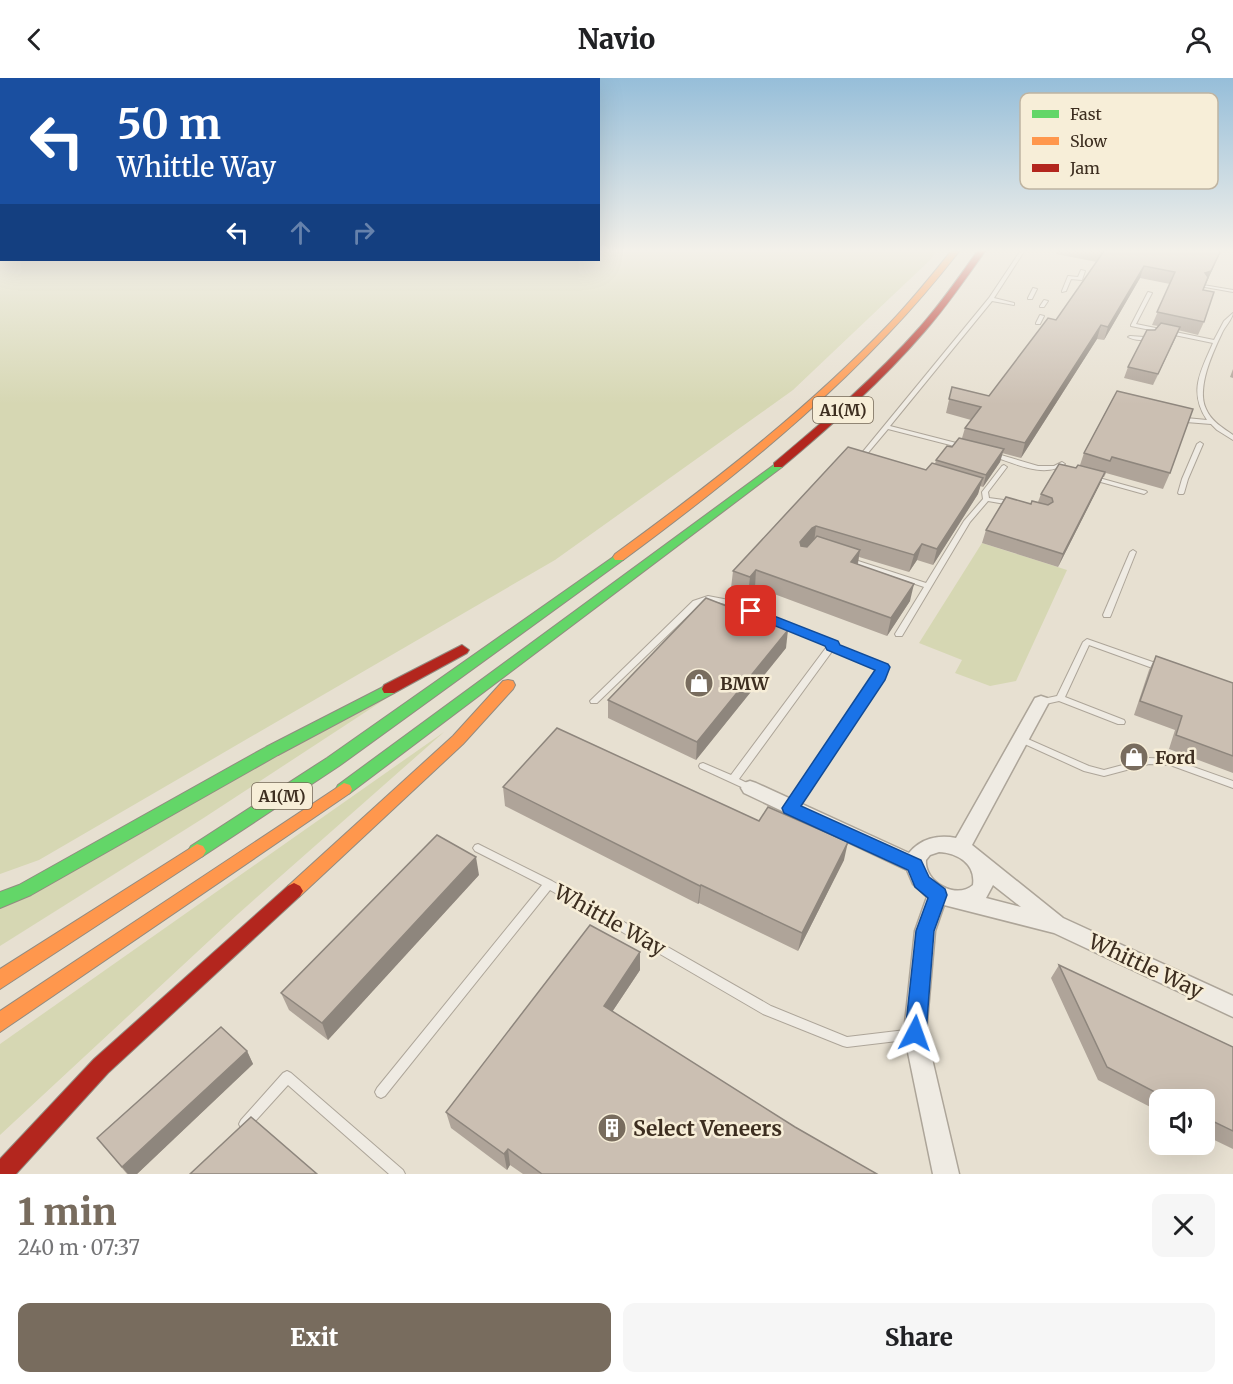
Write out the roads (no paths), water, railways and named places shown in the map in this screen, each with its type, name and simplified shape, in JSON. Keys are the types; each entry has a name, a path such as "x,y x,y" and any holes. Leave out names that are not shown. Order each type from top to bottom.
{"highway":[{"name":"A1(M)","path":"0,980 333,762 556,600 657,530 779,431 832,384 912,301"},
{"name":"A1(M)","path":"0,1022 359,779 550,639 807,443 866,390 922,329 943,301"},
{"name":"A1(M)","path":"0,900 25,890 272,751 556,600"},
{"name":"A1(M)","path":"1,1174 101,1066 165,1010 458,740 550,639"}],"street":[{"path":"978,862 983,871 982,889 976,895 949,897 921,882 915,865 921,850 929,846 948,844 960,848 1041,702"},
{"path":"741,784 915,865"},
{"name":"Whittle Way","path":"960,848 1058,925"},
{"path":"946,1174 915,1033 925,931 949,897"},
{"name":"Whittle Way","path":"949,897 1058,925 1233,1007"}],"lane":[{"path":"874,459 864,456 989,301"},
{"path":"1007,301 1013,302 1009,310"},
{"path":"1042,306 1046,301"},
{"path":"1146,301 1133,325 1216,342"},
{"path":"1233,314 1216,342 1198,389 1202,410 1212,422 1233,438"},
{"path":"1038,323 1042,316"},
{"path":"1130,337 1149,338 1154,330"},
{"path":"1186,420 1212,422"},
{"path":"888,427 974,449"},
{"path":"1181,493 1200,444"},
{"path":"985,452 1040,468 1059,466 1067,471"},
{"path":"899,634 984,494 1004,467"},
{"path":"1089,477 1144,492"},
{"path":"984,494 1014,504"},
{"path":"1107,615 1132,552"},
{"path":"845,558 928,586"},
{"path":"594,701 696,603 708,598 731,603 834,644 741,784 703,766"},
{"path":"1060,698 1087,642 1166,670"},
{"path":"790,808 880,676 883,667 832,647"},
{"path":"1041,702 1060,698 1121,722"},
{"path":"1021,739 1087,769 1104,773 1149,761 1171,762 1233,785"},
{"path":"478,848 549,884"},
{"name":"Whittle Way","path":"381,1092 549,884 767,1010 848,1042 915,1033"},
{"path":"239,1130 287,1077 399,1174"}],"place":[{"name":"BMW","path":"699,683"},
{"name":"Ford","path":"1134,757"},
{"name":"Select Veneers","path":"612,1128"}]}
